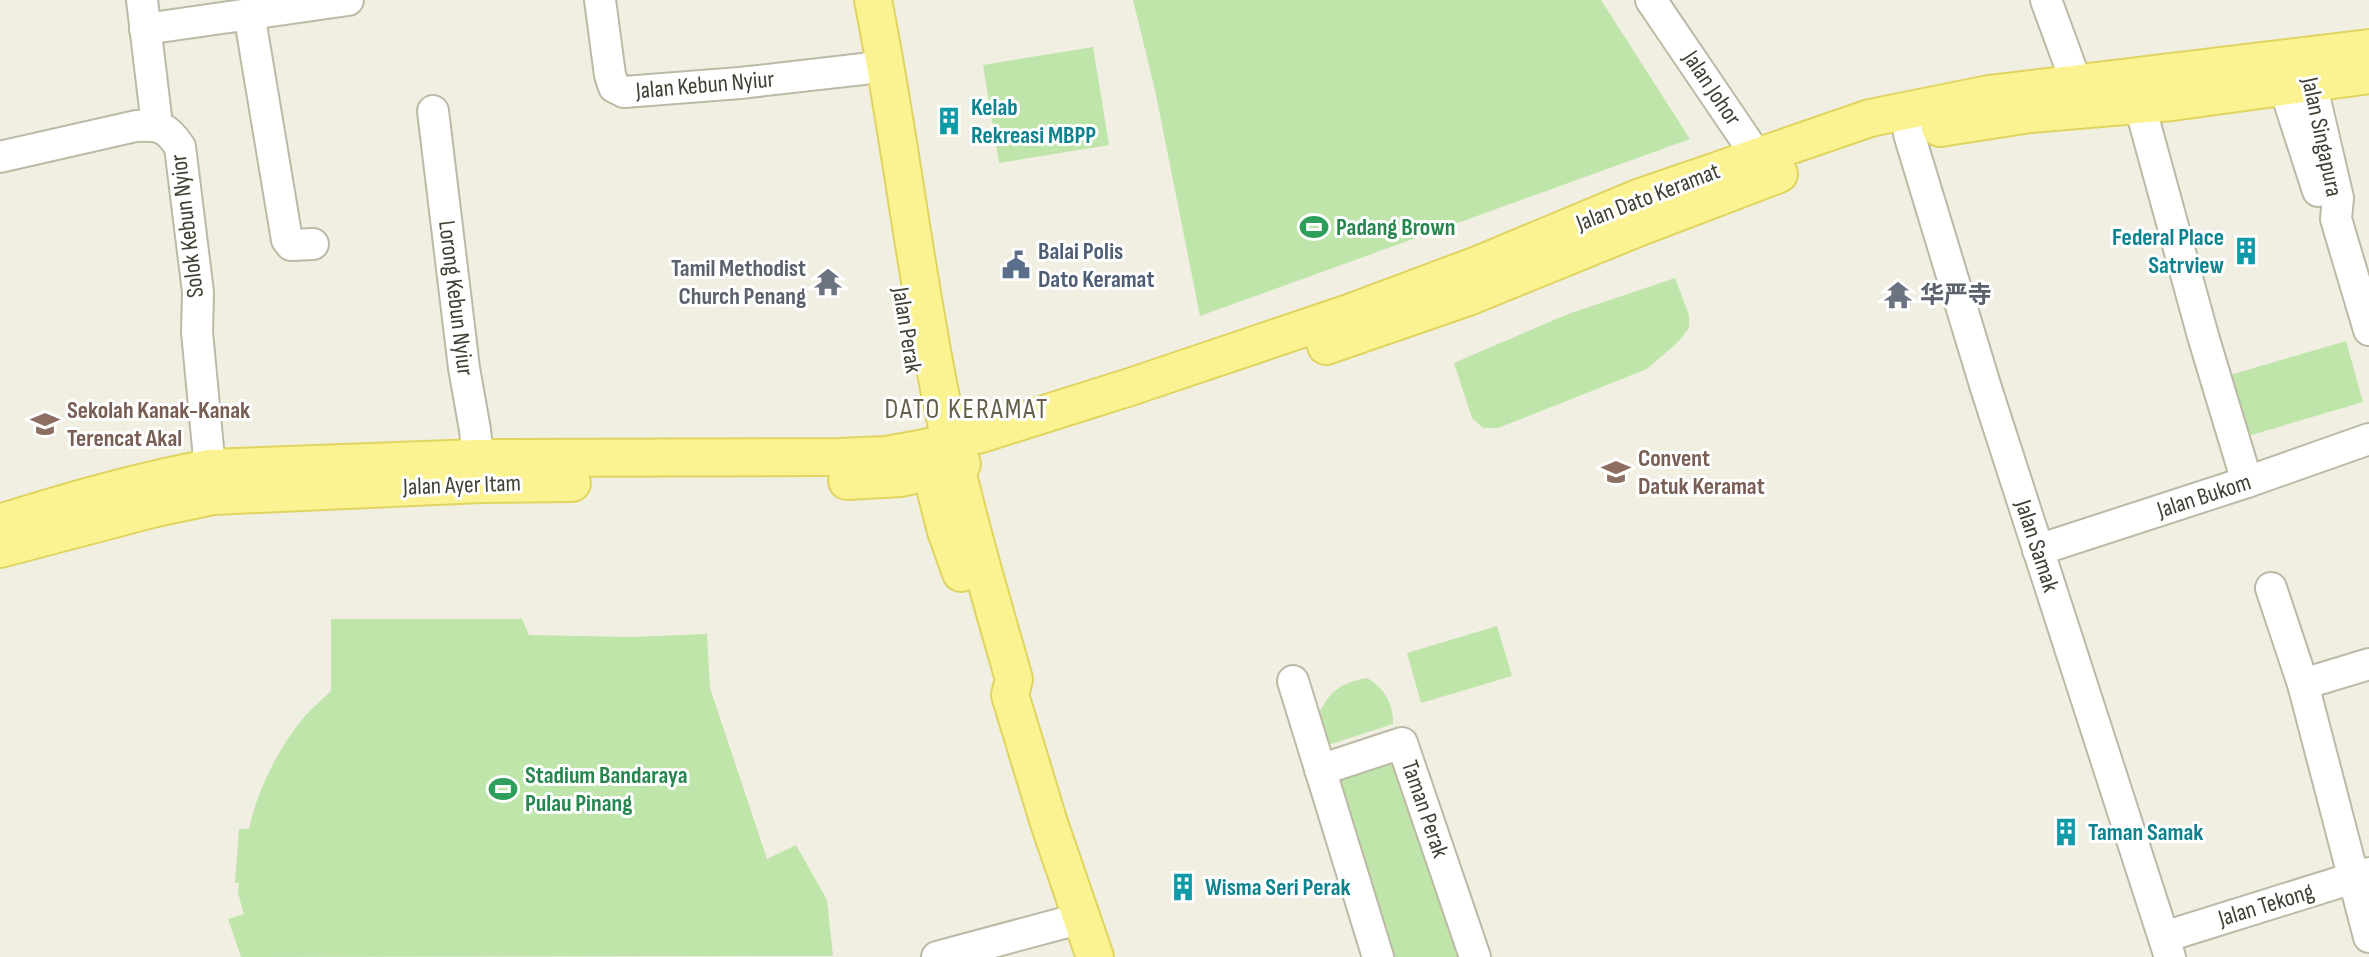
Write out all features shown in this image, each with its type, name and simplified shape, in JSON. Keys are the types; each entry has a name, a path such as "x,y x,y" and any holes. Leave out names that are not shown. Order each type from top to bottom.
{"main road":[{"name":"Jalan Perak","path":"850,0 877,59"},
{"name":"Jalan Perak","path":"873,0 901,288 940,457 976,549 1014,679 1010,695 1049,823 1095,957"},
{"name":"Jalan Dato Keramat","path":"940,457 1130,387 1349,313 1480,264 1638,198 1975,121 2140,106 2300,74 2369,48"},
{"name":"Jalan Dato Keramat","path":"1765,167 1870,118 1989,94 2183,71 2369,75"},
{"name":"Jalan Ayer Itam","path":"0,523 170,475 212,482 479,471 836,482 901,478 940,457"},
{"name":"Jalan Ayer Itam","path":"0,549 125,516 212,482"}],"street":[{"path":"157,125 144,14 249,13 348,0"},
{"name":"Jalan Kebun Nyiur","path":"600,0 610,75 614,87 624,92 740,83 877,59"},
{"name":"Jalan Johor","path":"1651,0 1765,167"},
{"path":"2046,0 2076,82"},
{"path":"249,13 287,240 291,245 313,244"},
{"name":"Jalan Singapura","path":"2300,74 2338,198 2336,219 2369,330"},
{"path":"2140,106 2247,482"},
{"name":"Lorong Kebun Nyiur","path":"433,111 479,471"},
{"name":"Solok Kebun Nyior","path":"0,157 136,126 157,125 172,134 180,147 198,292 197,332 212,482"},
{"name":"Jalan Samak","path":"1909,134 1986,388 2167,947"},
{"name":"Jalan Bukom","path":"2038,550 2369,439"},
{"path":"2271,588 2361,876 2369,937"},
{"path":"2303,684 2369,664"},
{"path":"1293,681 1378,957"},
{"name":"Taman Perak","path":"1320,770 1402,743 1475,957"},
{"name":"Jalan Tekong","path":"2167,947 2361,876"},
{"path":"937,957 1082,918"}],"green space":[{"name":"Padang Brown","path":"1133,0 1601,0 1690,139 1200,316 1155,90"},
{"path":"1093,47 1109,145 999,163 983,65"},
{"path":"1675,278 1689,315 1689,328 1647,369 1498,428 1483,428 1472,418 1454,363 1568,314"},
{"path":"2346,341 2363,402 2248,436 2230,375"},
{"name":"Stadium Bandaraya Pulau Pinang","path":"331,619 522,619 529,635 631,637 707,634 710,688 767,859 796,845 827,900 833,956 241,957 228,919 244,914 238,893 239,883 235,883 239,829 249,829 263,785 286,743 304,717 331,691"},
{"path":"1497,626 1512,676 1421,703 1407,653"},
{"path":"1367,678 1387,697 1393,724 1328,745 1320,711 1324,704 1339,688"},
{"path":"1393,759 1460,957 1390,957 1337,776"}],"place":[{"name":"Kelab Rekreasi MBPP","path":"949,121"},
{"name":"Padang Brown","path":"1314,227"},
{"name":"Federal Place Satrview","path":"2246,251"},
{"name":"Balai Polis Dato Keramat","path":"1016,265"},
{"name":"Tamil Methodist Church Penang","path":"828,282"},
{"name":"华严寺","path":"1898,295"},
{"name":"Sekolah Kanak-Kanak Terencat Akal","path":"45,424"},
{"name":"Convent Datuk Keramat","path":"1616,472"},
{"name":"Stadium Bandaraya Pulau Pinang","path":"503,789"},
{"name":"Taman Samak","path":"2066,832"},
{"name":"Wisma Seri Perak","path":"1183,887"}],"district":[{"name":"DATO KERAMAT","path":"967,409"}]}
